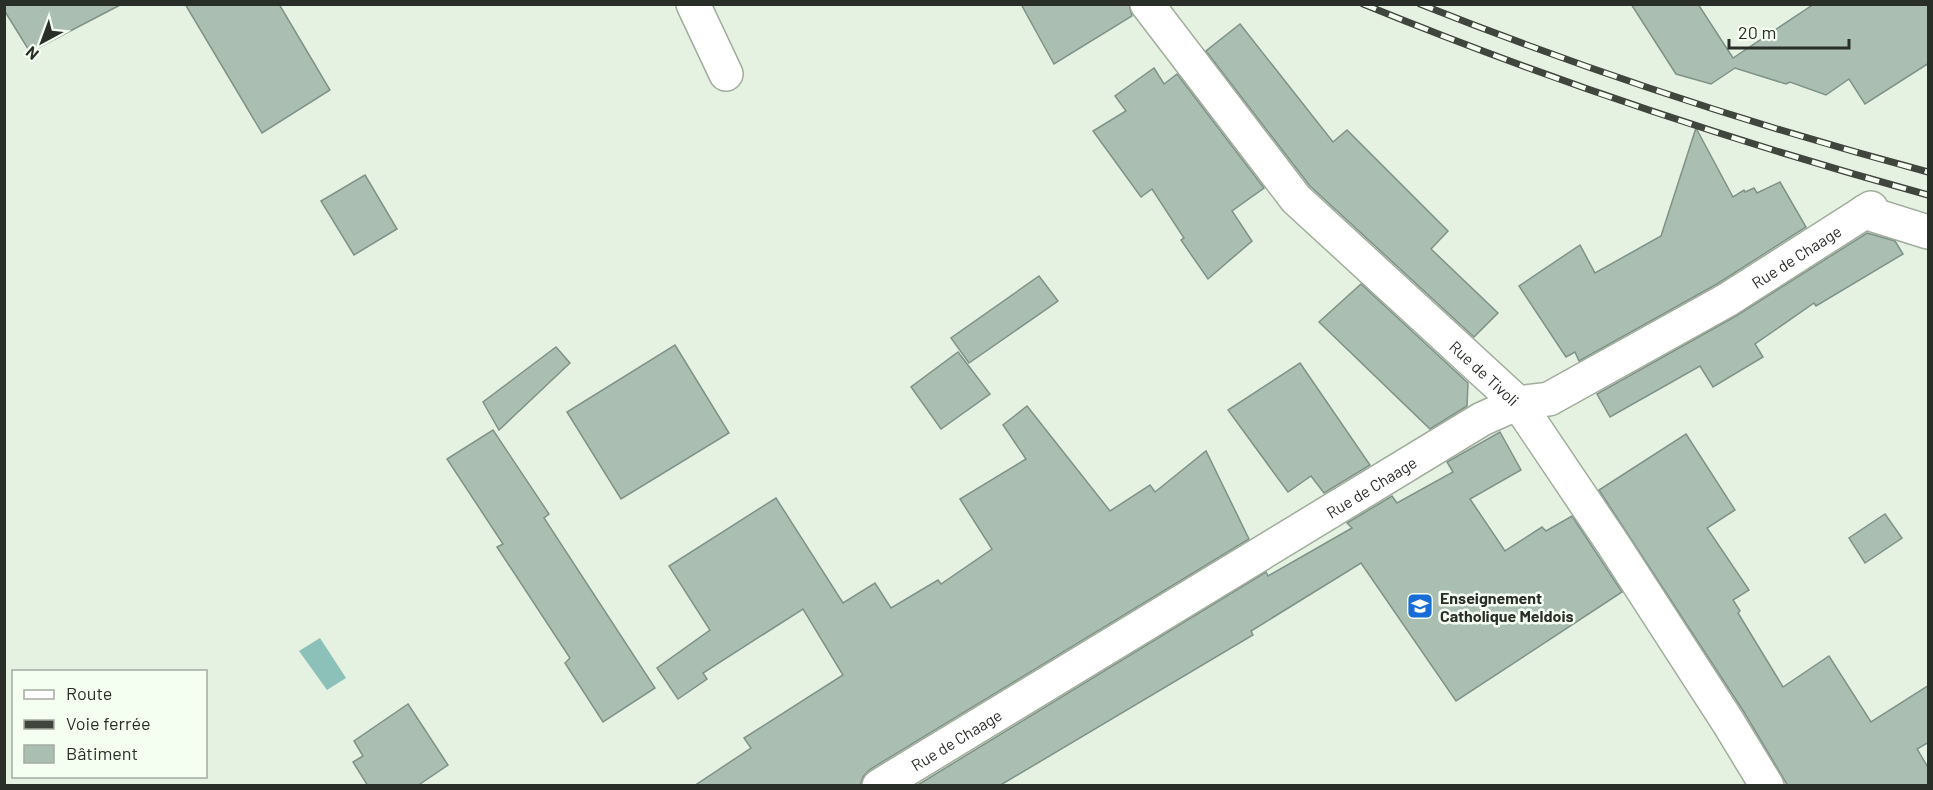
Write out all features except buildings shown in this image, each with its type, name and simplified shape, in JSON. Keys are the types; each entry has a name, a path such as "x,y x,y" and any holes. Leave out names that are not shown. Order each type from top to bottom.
{"street":[{"path":"693,4 726,74"},
{"name":"Rue de Tivoli","path":"1147,4 1296,199 1518,403 1632,573 1767,786"},
{"name":"Rue de Chaage","path":"879,786 1482,419 1518,403 1549,399 1727,300 1868,210 1929,232"}],"water":[{"path":"320,638 346,678 327,690 299,651"}],"railway":[{"path":"1363,4 1433,32 1643,108 1856,175 1928,195"},
{"path":"1420,4 1545,52 1672,96 1799,136 1928,172"}],"place":[{"name":"Enseignement Catholique Meldois","path":"1420,606"}]}
